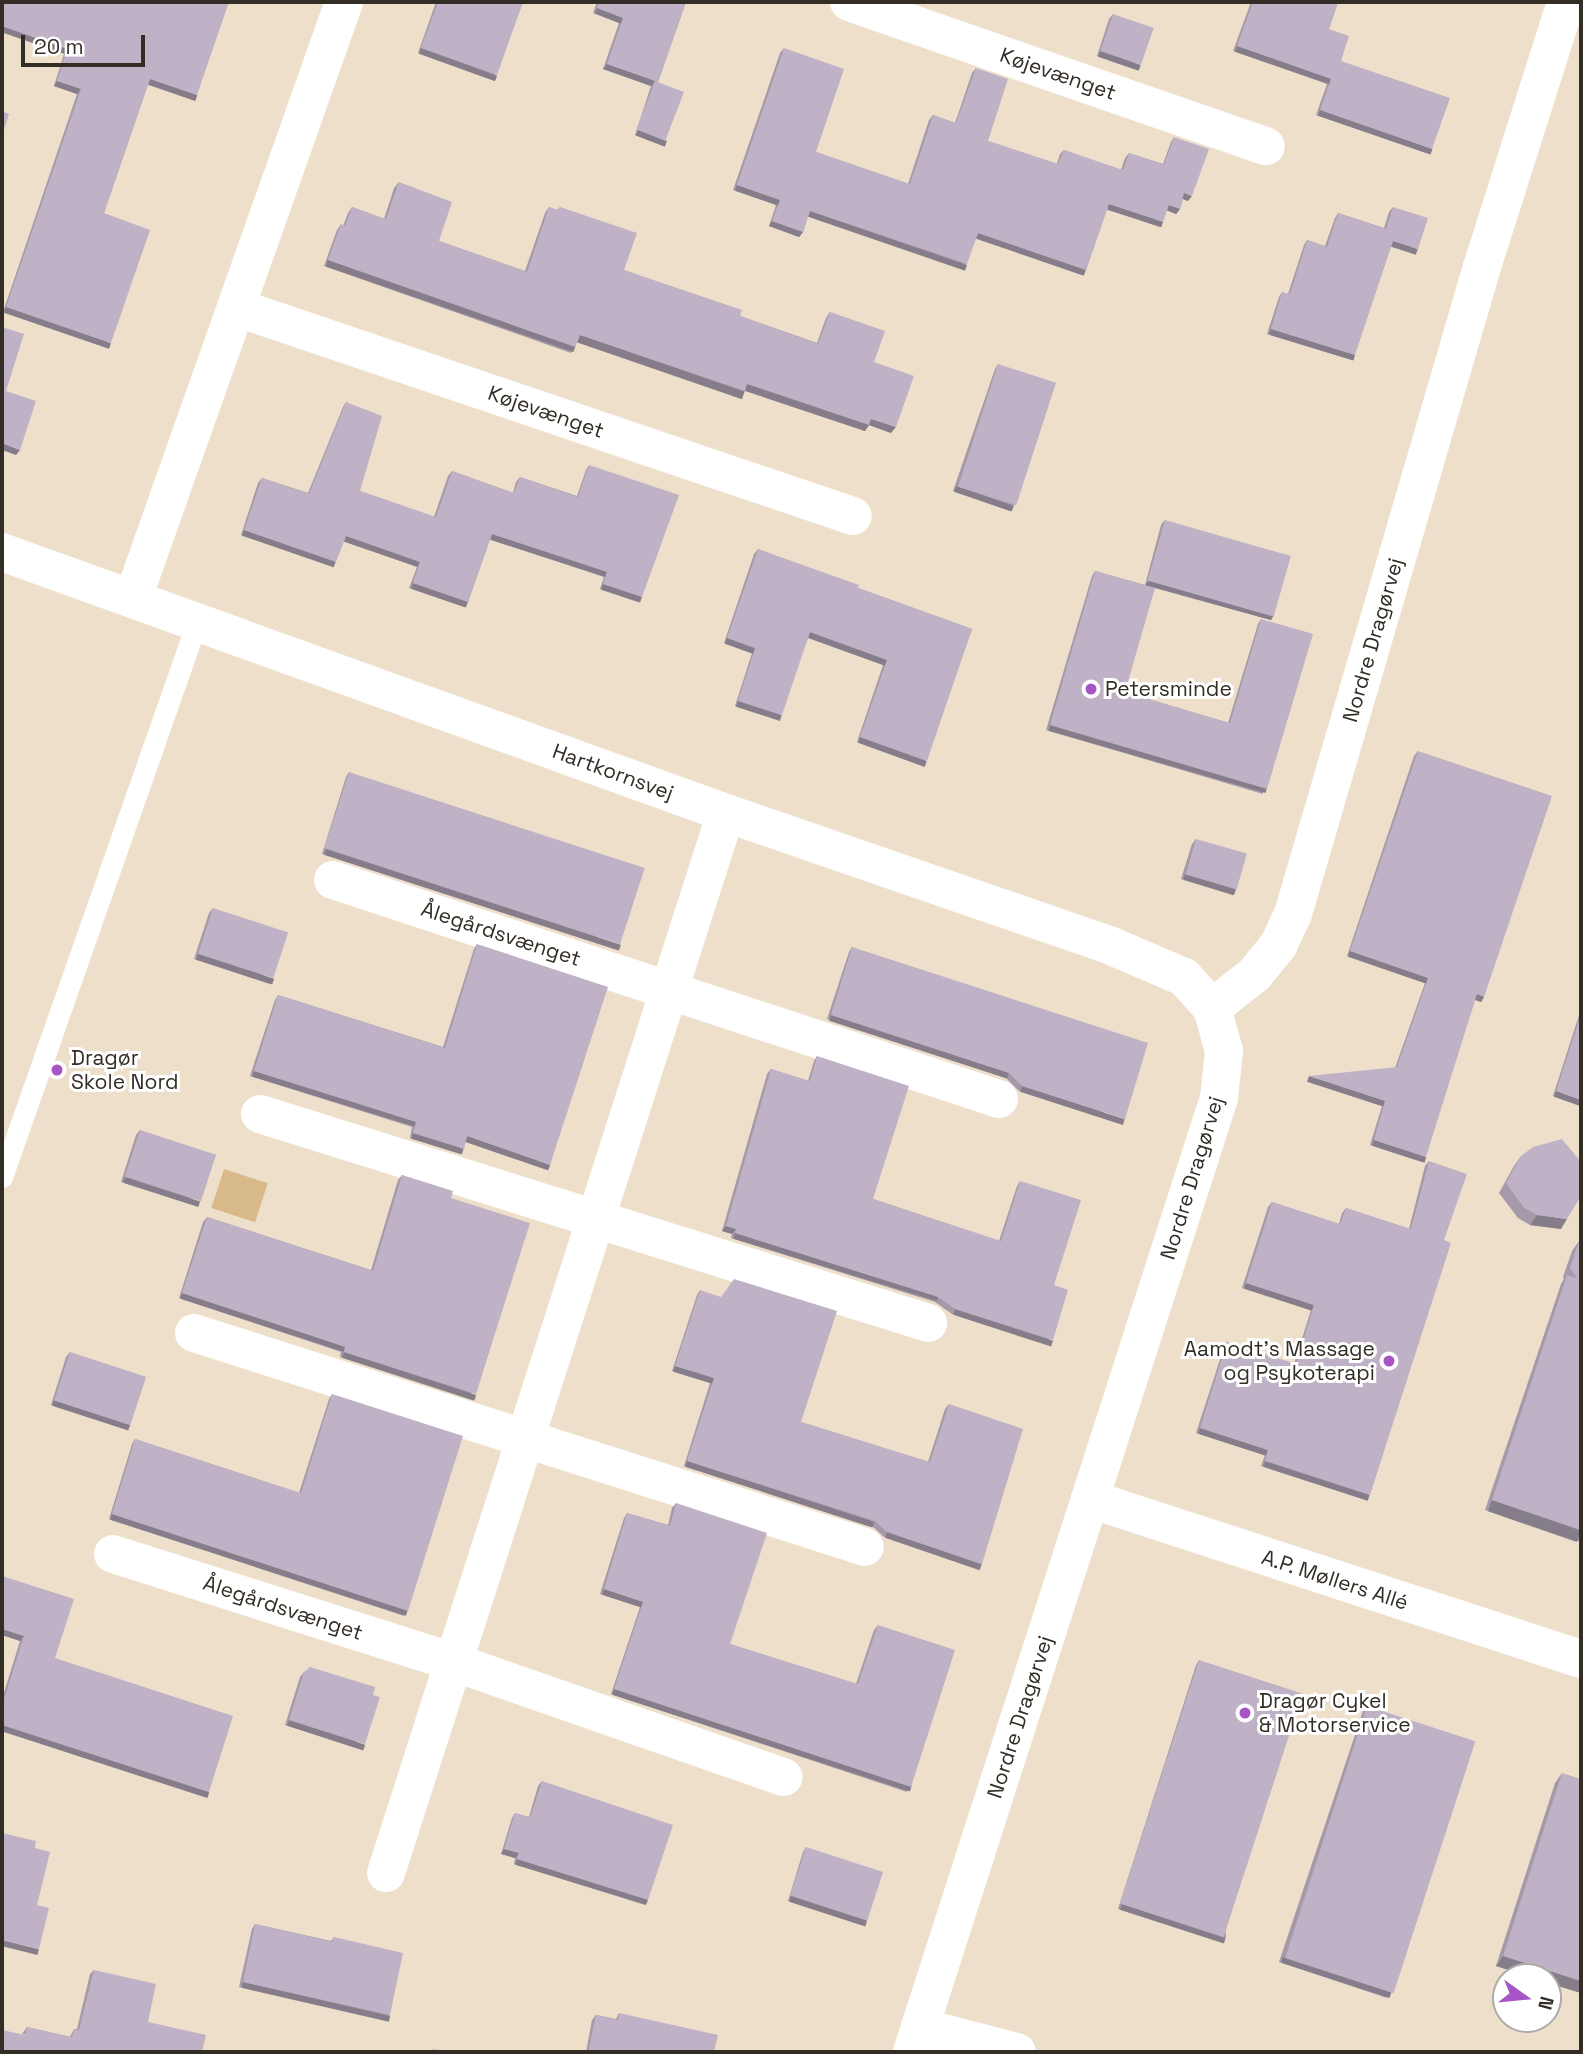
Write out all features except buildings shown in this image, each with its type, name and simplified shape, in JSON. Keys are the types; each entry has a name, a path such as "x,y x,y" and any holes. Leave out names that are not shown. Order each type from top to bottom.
{"street":[{"path":"133,598 238,308 344,2"},
{"name":"Køjevænget","path":"849,2 1266,146"},
{"name":"Nordre Dragørvej","path":"916,2040 1219,1098 1224,1051 1212,1008 1255,974 1278,946 1293,914 1482,267 1566,2"},
{"name":"Køjevænget","path":"238,308 853,516"},
{"name":"Hartkornsvej","path":"2,552 726,813 1109,945 1184,977 1212,1008"},
{"path":"386,1873 726,813"},
{"name":"Ålegårdsvænget","path":"333,880 670,988 999,1099"},
{"path":"260,1114 928,1323"},
{"path":"194,1333 865,1547"},
{"name":"A.P. Møllers Allé","path":"1090,1499 1581,1659"},
{"name":"Ålegårdsvænget","path":"113,1554 453,1662 784,1777"},
{"path":"916,2040 1017,2052"}],"lane":[{"path":"2,1177 197,622"}],"shaded area":[{"path":"224,1169 268,1183 255,1222 211,1208"}],"place":[{"name":"Petersminde","path":"1091,689"},
{"name":"Dragør Skole Nord","path":"57,1070"},
{"name":"Aamodt's Massage og Psykoterapi","path":"1389,1361"},
{"name":"Dragør Cykel & Motorservice","path":"1245,1713"}]}
